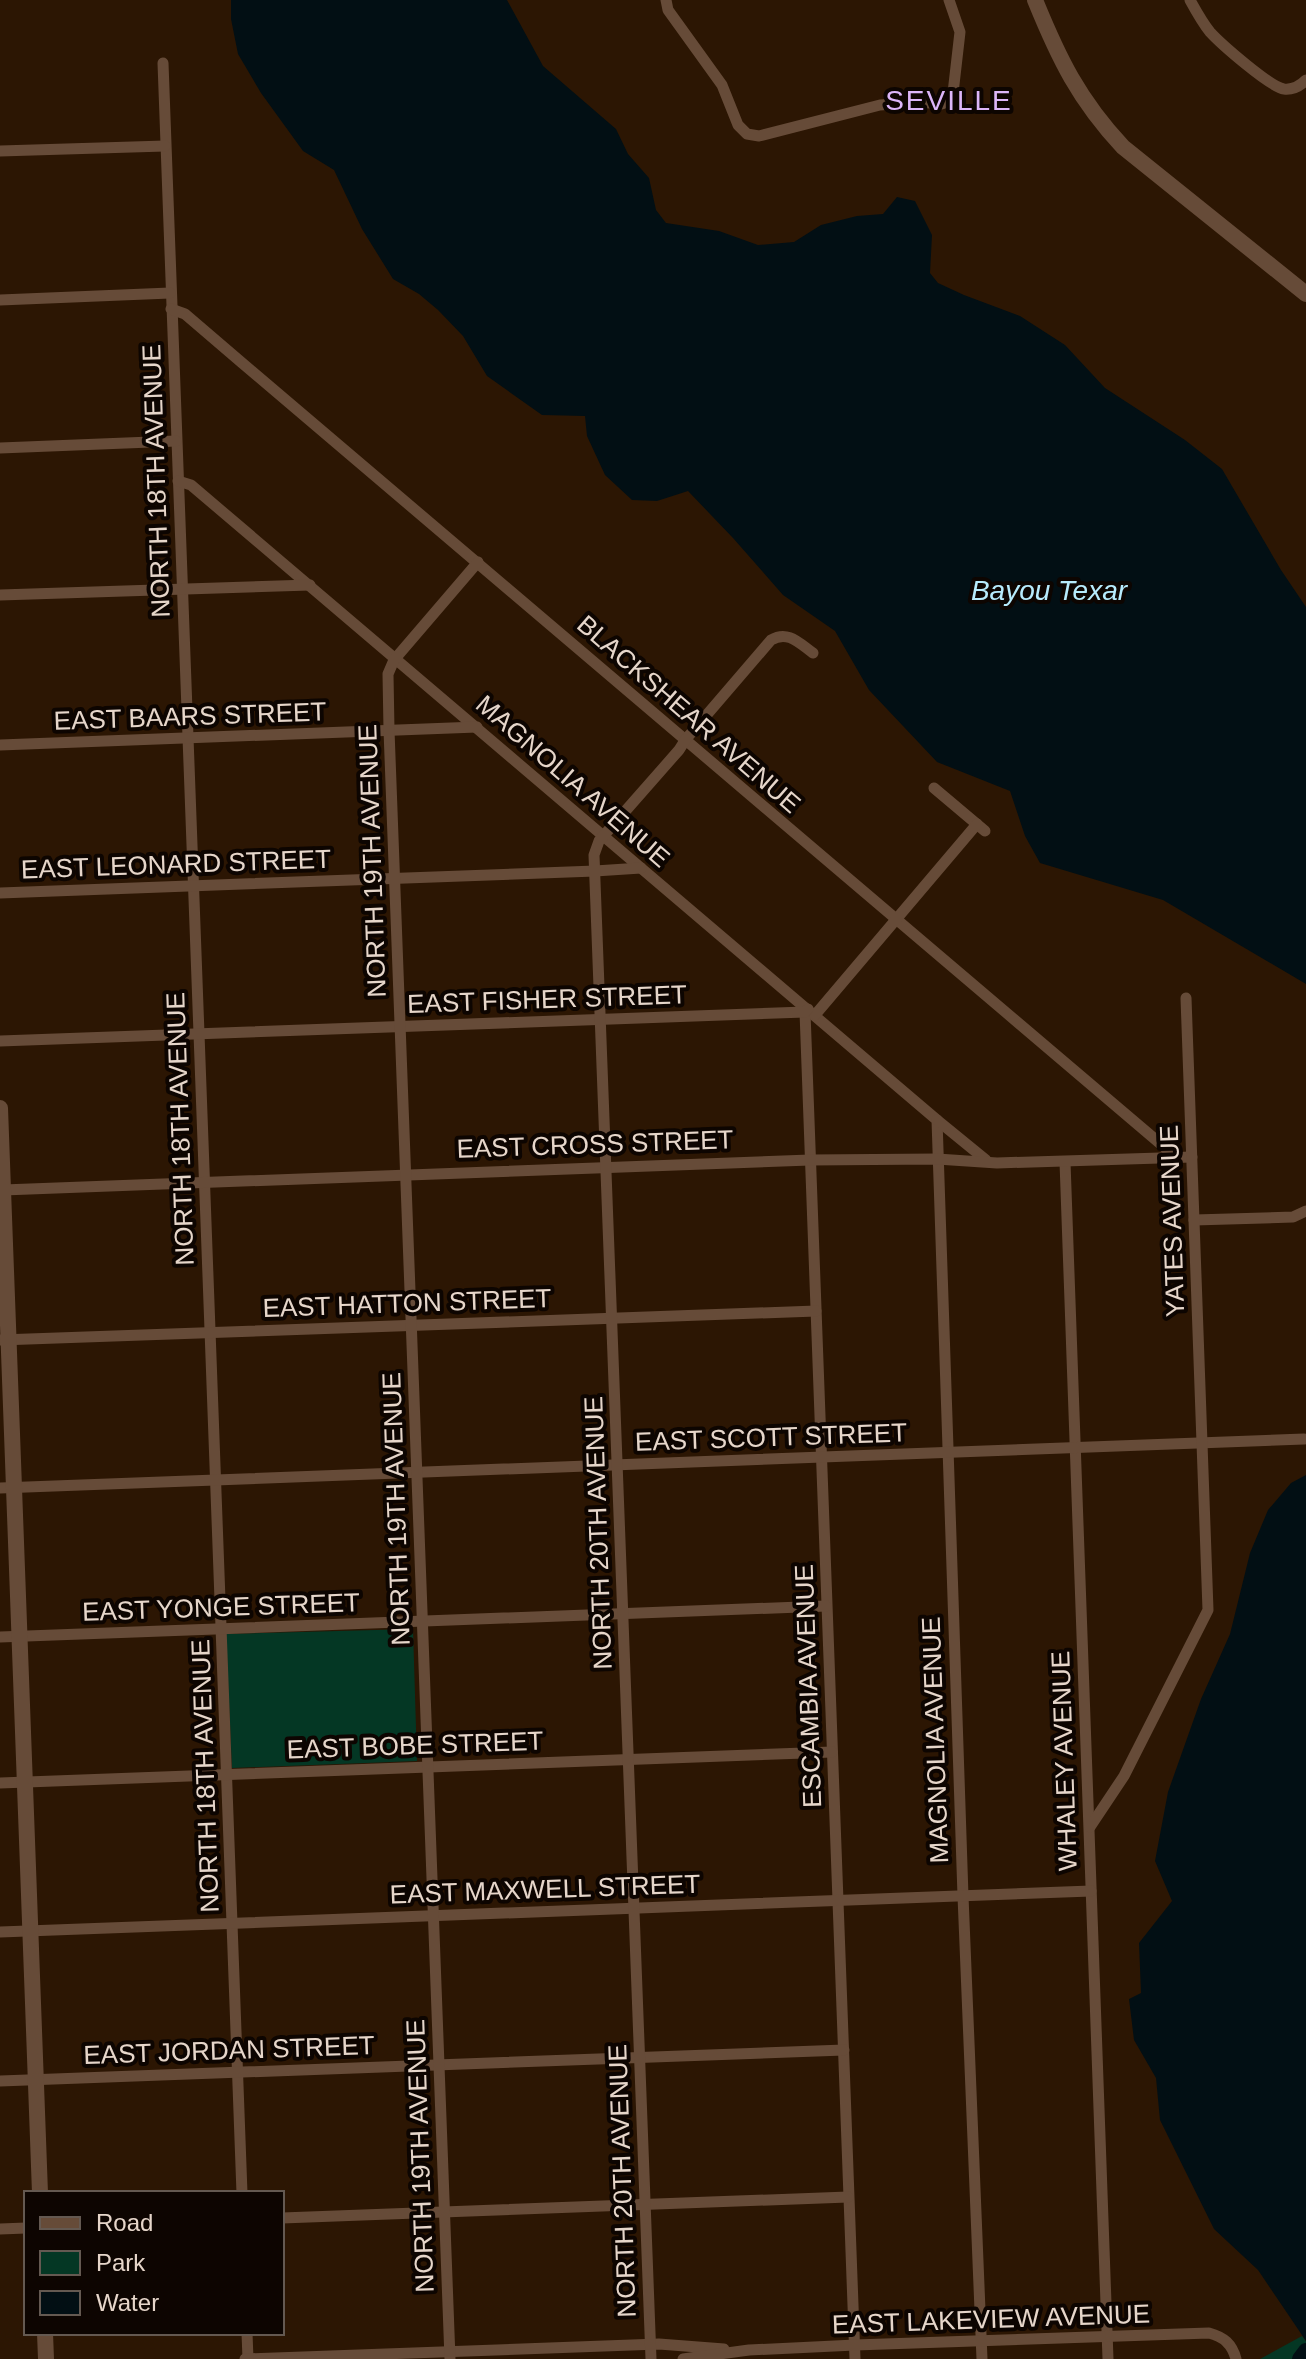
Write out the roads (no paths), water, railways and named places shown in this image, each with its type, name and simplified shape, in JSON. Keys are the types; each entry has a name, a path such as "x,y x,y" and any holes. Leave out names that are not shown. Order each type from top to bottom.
{"street":[{"path":"666,0 668,10 722,85 738,125 747,134 759,136 880,105 909,102 942,104 950,100 960,32 949,0"},
{"path":"1035,0 1080,94 1123,147 1304,288"},
{"path":"1190,0 1220,42 1274,86 1296,88 1306,80"},
{"name":"NORTH 18TH AVENUE","path":"163,63 242,2191"},
{"path":"0,151 165,146"},
{"path":"0,300 170,293"},
{"name":"BLACKSHEAR AVENUE","path":"171,309 185,314 1176,1157"},
{"path":"0,448 176,441"},
{"name":"MAGNOLIA AVENUE","path":"178,481 191,485 310,585 982,1159 997,1163"},
{"path":"396,658 478,562"},
{"path":"0,595 310,585"},
{"name":"NORTH 20TH AVENUE","path":"651,2359 596,848 771,640 787,636 813,653"},
{"name":"NORTH 19TH AVENUE","path":"396,658 388,674 389,730 449,2356"},
{"name":"EAST BAARS STREET","path":"0,745 477,727"},
{"path":"809,1012 981,827 934,788"},
{"name":"EAST LEONARD STREET","path":"0,893 641,868"},
{"name":"YATES AVENUE","path":"1090,1827 1124,1776 1208,1610 1186,998"},
{"name":"EAST FISHER STREET","path":"0,1041 809,1012"},
{"name":"ESCAMBIA AVENUE","path":"809,1012 810,1160 855,2359"},
{"path":"0,1108 7,1487 20,1636 40,2191"},
{"name":"MAGNOLIA AVENUE","path":"937,1120 982,2359"},
{"name":"EAST CROSS STREET","path":"2,1190 810,1160 937,1159 997,1163 1192,1157"},
{"name":"WHALEY AVENUE","path":"1065,1162 1108,2359"},
{"path":"1194,1220 1293,1217 1306,1211"},
{"name":"EAST HATTON STREET","path":"4,1340 816,1311"},
{"name":"EAST SCOTT STREET","path":"7,1487 1304,1439"},
{"name":"EAST YONGE STREET","path":"0,1637 826,1606"},
{"name":"EAST BOBE STREET","path":"0,1783 832,1752"},
{"name":"EAST MAXWELL STREET","path":"0,1932 1091,1891"},
{"name":"EAST JORDAN STREET","path":"0,2081 844,2050"},
{"path":"284,2218 848,2197"},
{"path":"0,2229 24,2228"},
{"name":"EAST LAKEVIEW AVENUE","path":"683,2359 749,2350 1209,2333 1225,2339 1236,2359"},
{"path":"45,2335 46,2359"},
{"path":"247,2335 247,2359"},
{"name":"EAST LAKEVIEW AVENUE","path":"247,2359 449,2356 651,2345 749,2350"}],"water":[{"name":"Bayou Texar","path":"231,0 507,0 543,66 616,129 628,154 649,178 656,210 666,223 719,231 758,245 794,242 821,225 857,216 883,214 897,197 915,201 932,235 930,273 938,283 1020,316 1065,345 1105,388 1185,440 1222,469 1306,607 1306,984 1163,900 1040,863 1025,836 1010,791 937,762 869,690 835,631 783,595 688,491 657,501 632,500 605,475 587,436 585,416 542,415 487,376 463,336 438,310 393,279 362,229 334,170 303,151 261,93 238,54 231,19"},
{"path":"1306,1475 1306,2341 1258,2270 1214,2229 1160,2120 1156,2078 1134,2040 1129,1999 1141,1993 1139,1943 1172,1901 1155,1861 1168,1792 1201,1699 1230,1634 1250,1553 1268,1510 1291,1483"}],"waterway":[{"path":"1300,2359 1306,2351"}],"district":[{"name":"SEVILLE","path":"949,100"}]}
